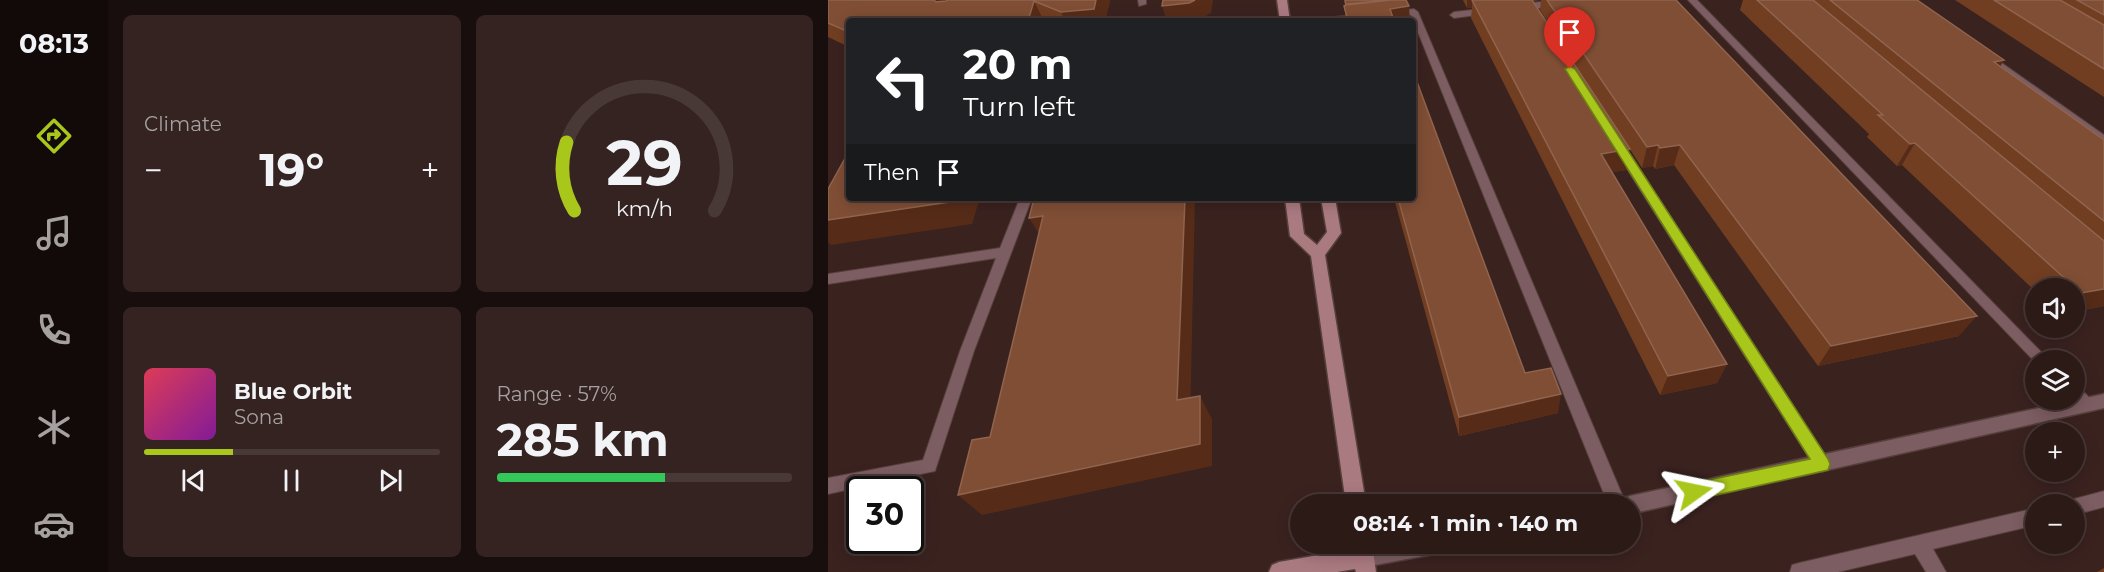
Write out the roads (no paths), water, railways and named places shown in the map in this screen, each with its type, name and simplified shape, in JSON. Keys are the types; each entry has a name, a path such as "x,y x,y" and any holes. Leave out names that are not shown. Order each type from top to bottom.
{"street":[{"path":"1281,0 1284,18"},
{"path":"1292,201 1297,236 1318,254 1354,494"},
{"path":"1318,254 1334,233 1329,201"},
{"path":"2085,399 2104,401"},
{"path":"1641,503 1822,464 2036,410"},
{"path":"1279,572 1380,554"}],"lane":[{"path":"1528,10 1586,0"},
{"path":"1692,0 2032,350"},
{"path":"1454,15 1498,10"},
{"path":"1355,18 1414,12 1613,494"},
{"path":"1978,50 2104,140"},
{"path":"1612,136 1822,464"},
{"path":"828,486 929,466 967,351 1025,201"},
{"path":"828,279 1004,252"},
{"path":"2085,504 2104,500"},
{"path":"1799,572 2025,519"},
{"path":"1918,544 1937,572"}]}
